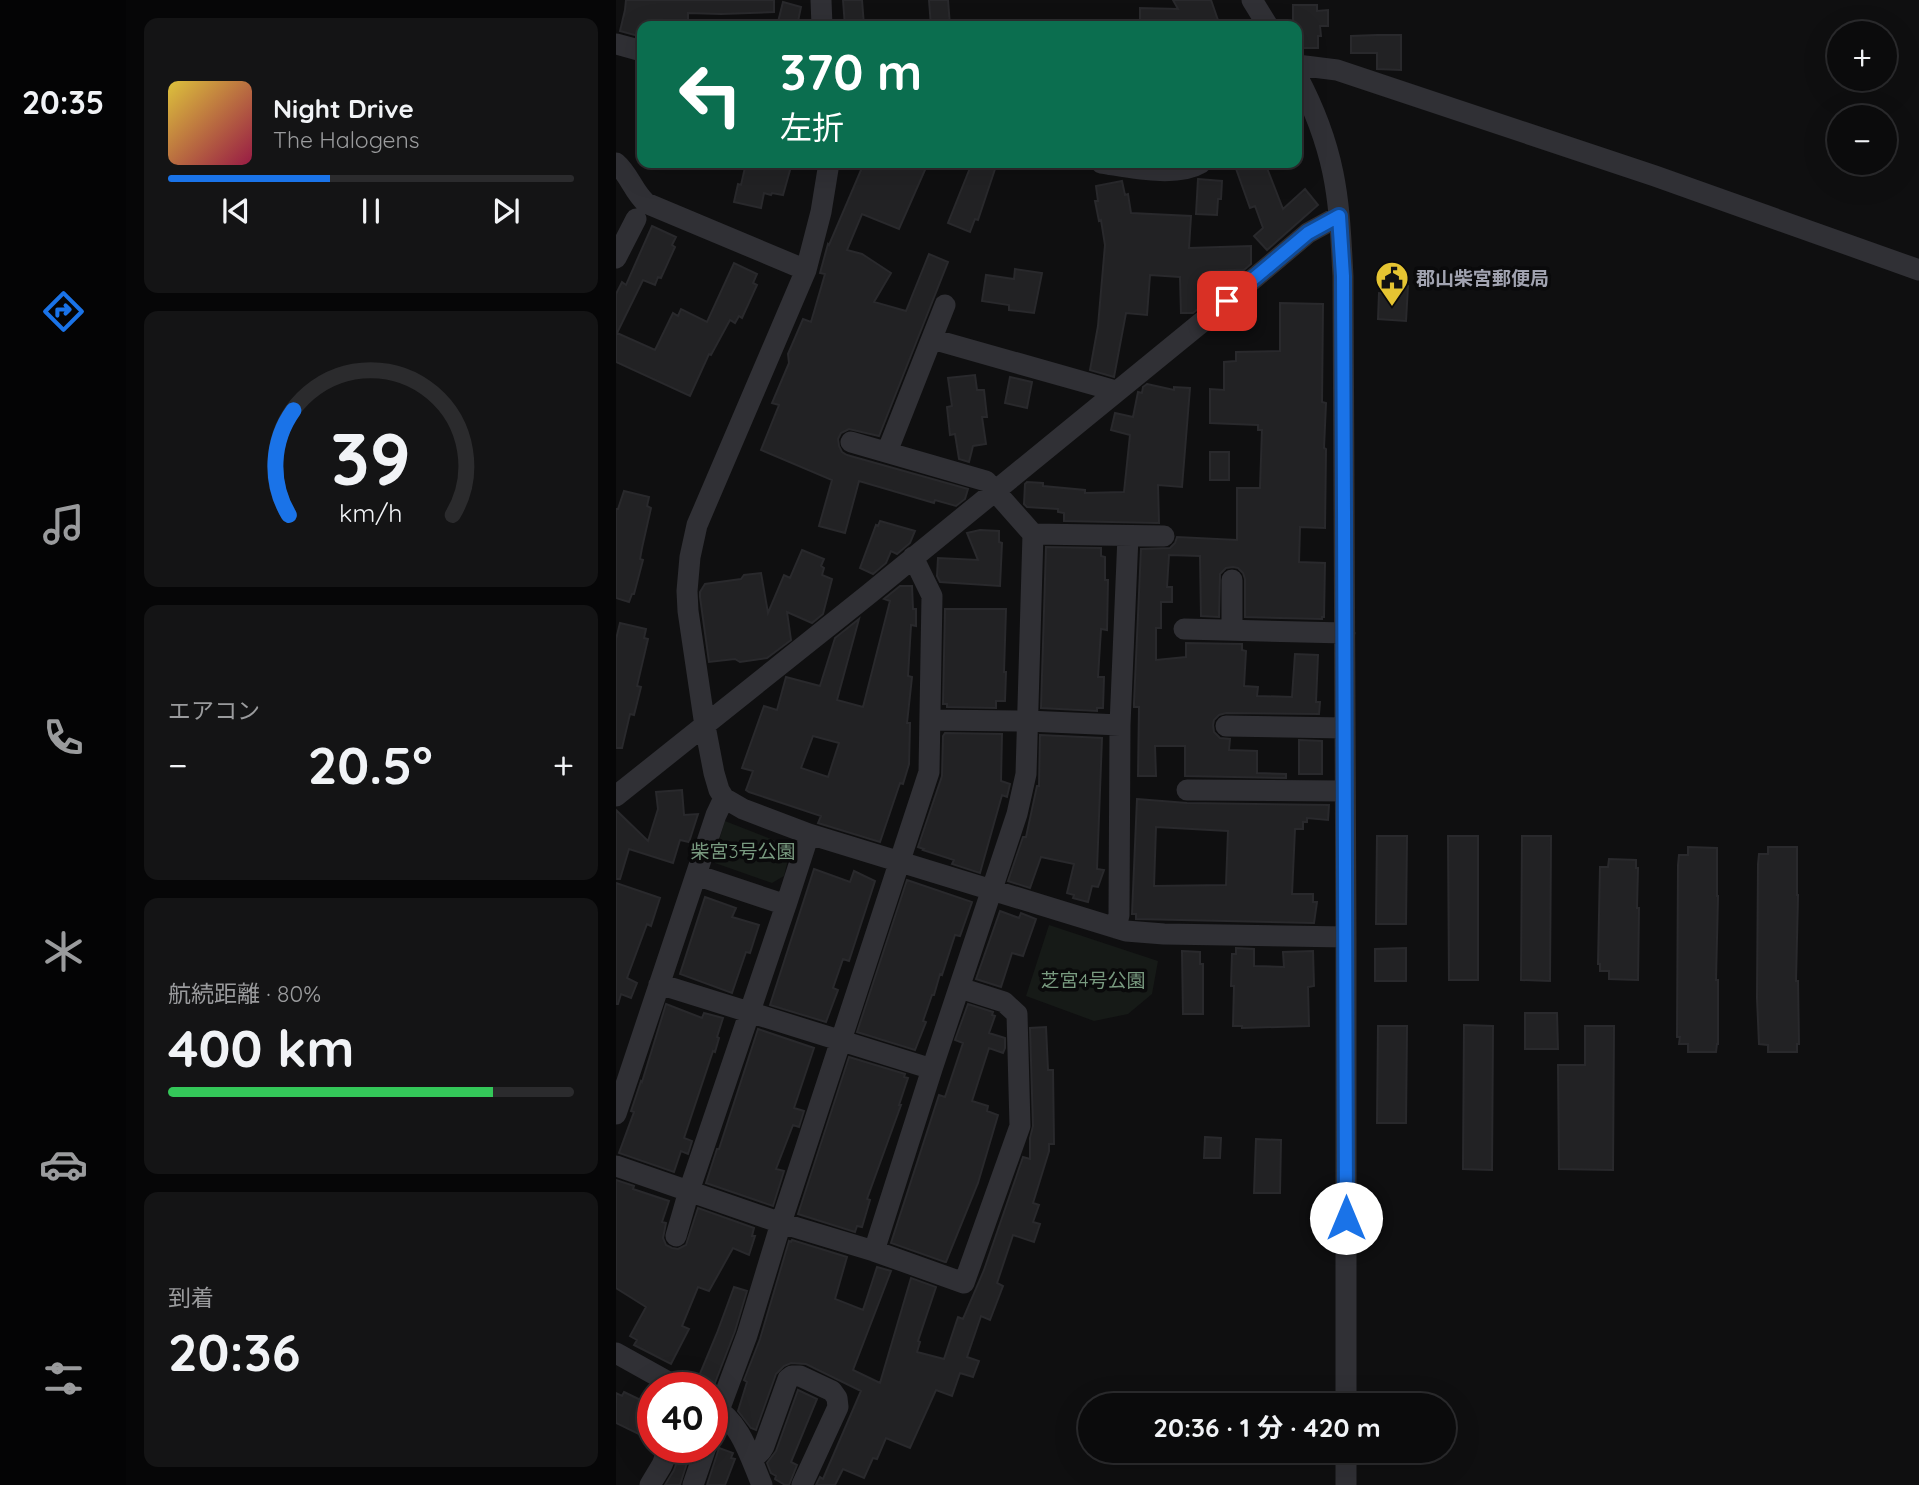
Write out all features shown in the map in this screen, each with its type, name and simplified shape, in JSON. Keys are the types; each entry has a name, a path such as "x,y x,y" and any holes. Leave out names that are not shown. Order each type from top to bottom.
{"street":[{"path":"821,0 822,21"},
{"path":"1252,0 1265,21"},
{"path":"616,44 637,50"},
{"path":"1302,66 1337,70 1655,176 1919,270"},
{"path":"1302,98 1306,117 1323,137 1333,173 1343,276 1346,1393"},
{"path":"616,163 637,194 635,214 616,258"},
{"path":"828,168 819,222 806,270 696,525 692,541 687,591 688,611 714,773 724,798 743,809 809,834 1126,931 1346,937"},
{"path":"1147,168 1192,168"},
{"path":"635,214 806,270"},
{"path":"616,796 1207,318 1308,233 1339,216"},
{"path":"887,452 945,305"},
{"path":"932,339 1116,391"},
{"path":"852,442 983,479 1032,534 1026,774 1017,814 874,1251"},
{"path":"1032,534 1164,536"},
{"path":"1116,928 1119,915 1121,725 1128,536"},
{"path":"728,1381 747,1335 929,772 932,596 913,557"},
{"path":"1232,580 1232,631"},
{"path":"1184,629 1345,633"},
{"path":"931,720 1027,720 1121,725"},
{"path":"1226,726 1345,728"},
{"path":"1186,790 1345,791"},
{"path":"616,1114 724,798"},
{"path":"676,1236 809,834"},
{"path":"696,875 786,905"},
{"path":"659,984 932,1069"},
{"path":"616,1166 964,1283 1020,1126 1017,1014 1004,1002 960,988"},
{"path":"616,1353 650,1372"},
{"path":"752,1460 764,1446 788,1379 800,1376 832,1391 837,1398 838,1407 802,1485"},
{"path":"728,1423 736,1427 762,1485"},
{"path":"650,1485 663,1463"},
{"path":"693,1485 701,1463"},
{"path":"1346,1463 1346,1485"}],"green space":[{"name":"柴宮3号公園","path":"725,821 791,847 784,876 772,883 715,863 713,860"},
{"name":"芝宮4号公園","path":"1049,925 1158,961 1152,994 1128,1014 1094,1021 1026,996"}],"building":[{"path":"626,0 774,0 774,12 688,13 688,21 637,21 637,36 620,31"},
{"path":"843,0 862,0 864,21 845,21"},
{"path":"929,0 948,0 950,21 931,21"},
{"path":"1173,0 1211,0 1218,21 1140,21 1140,8 1178,9"},
{"path":"783,2 801,7 798,21 778,21"},
{"path":"1293,5 1317,5 1317,11 1328,10 1328,26 1320,26 1318,48 1302,48 1302,21 1293,21"},
{"path":"1401,35 1401,70 1377,69 1377,53 1351,53 1351,36"},
{"path":"745,168 791,168 783,195 764,193 761,208 734,202 738,184 741,185"},
{"path":"862,168 926,168 899,229 862,214 847,250 862,254 891,273 874,302 906,311 929,254 948,262 879,436 849,429 841,433 838,439 842,452 847,455 968,489 965,499 956,506 935,500 934,503 859,481 845,533 819,526 832,480 761,450 779,405 772,403 789,363 788,354 803,319 811,322 825,274 820,273"},
{"path":"970,168 995,168 978,220 975,219 970,232 948,223"},
{"path":"1236,168 1267,168 1283,209 1305,189 1318,205 1267,250 1254,236 1263,228 1255,206 1250,208"},
{"path":"1198,179 1222,181 1217,215 1196,214"},
{"path":"1122,181 1125,195 1128,194 1131,213 1191,216 1189,248 1251,246 1251,264 1244,270 1210,271 1211,297 1199,303 1199,308 1193,313 1181,313 1180,277 1150,275 1147,315 1126,313 1114,377 1090,370 1098,326 1105,245 1095,201 1098,201 1096,186"},
{"path":"652,226 676,237 672,245 675,247 655,285 643,280 617,333 655,350 673,313 678,316 681,309 707,322 734,263 757,274 753,283 757,285 742,318 739,316 735,323 730,320 711,355 709,354 690,396 616,362 616,294 622,282 626,285"},
{"path":"1015,269 1042,273 1034,313 1009,310 1009,305 982,301 986,275 1014,279"},
{"path":"1390,286 1408,286 1406,321 1378,319 1379,293 1390,294"},
{"path":"1280,303 1323,304 1322,402 1326,403 1325,528 1300,527 1299,562 1325,563 1324,617 1245,617 1245,579 1238,568 1233,567 1226,568 1220,574 1219,617 1201,616 1200,556 1169,555 1167,587 1172,587 1172,602 1161,602 1161,628 1156,628 1156,660 1186,657 1186,643 1242,644 1242,650 1246,651 1244,686 1258,687 1257,696 1292,697 1295,654 1318,655 1316,702 1320,702 1319,714 1226,713 1214,720 1214,732 1220,738 1230,739 1229,750 1257,751 1257,773 1286,774 1286,778 1185,776 1185,746 1155,746 1156,776 1138,776 1139,707 1134,707 1134,703 1141,549 1170,548 1177,537 1237,540 1237,488 1260,488 1262,430 1258,430 1258,425 1210,423 1210,389 1224,390 1224,362 1236,361 1236,352 1280,351"},
{"path":"975,375 977,390 984,390 987,417 982,417 986,444 973,446 969,462 959,459 955,434 950,435 947,407 952,406 948,378"},
{"path":"1010,377 1032,382 1027,408 1005,403"},
{"path":"1147,384 1174,390 1174,387 1190,388 1182,487 1158,485 1159,523 1064,521 1064,513 1058,512 1058,509 1027,507 1024,504 1027,482 1085,490 1085,493 1124,492 1130,435 1111,430 1115,413 1133,417 1138,392 1142,393"},
{"path":"1210,452 1229,452 1229,480 1210,480"},
{"path":"624,491 649,497 647,506 651,508 640,559 643,560 634,594 629,602 616,598 616,509"},
{"path":"880,521 915,531 910,543 897,554 891,551 886,563 873,574 860,568 876,525 878,526"},
{"path":"980,530 999,531 999,542 1002,543 1000,586 940,582 937,576 938,558 978,560 967,533"},
{"path":"1046,547 1101,548 1101,556 1105,557 1105,580 1108,580 1107,630 1101,629 1098,677 1104,677 1103,708 1097,708 1097,711 1041,708"},
{"path":"802,550 824,559 821,566 824,568 822,575 832,579 823,614 812,623 787,612 791,640 767,658 740,662 735,659 709,662 700,597 705,584 761,573 768,613 784,575 790,578"},
{"path":"900,586 912,586 916,626 911,625 908,676 912,677 907,723 910,723 909,764 880,842 818,823 821,816 749,792 746,790 753,771 742,768 764,706 777,710 786,677 820,686 835,638 859,619 837,700 863,707 890,601 884,599","holes":["813,736 839,743 828,777 801,768"]},
{"path":"945,609 1006,609 1005,701 996,701 996,708 947,707 947,704 943,704"},
{"path":"620,623 646,629 644,638 648,639 637,686 641,687 634,715 630,714 622,748 616,748 616,639"},
{"path":"945,733 1002,734 1001,781 1010,784 1007,797 1002,795 980,873 952,864 954,860 918,847 942,776"},
{"path":"1040,735 1102,738 1097,869 1104,870 1098,887 1092,886 1088,902 1073,898 1074,895 1067,893 1074,864 1041,857 1030,888 1008,881 1023,837 1026,837 1039,786"},
{"path":"1299,740 1322,741 1322,774 1299,774"},
{"path":"682,790 684,815 698,814 689,842 680,840 673,863 629,849 620,879 616,879 616,810 648,841 658,809 656,792"},
{"path":"1137,799 1187,803 1329,805 1328,820 1307,818 1307,822 1303,822 1303,829 1295,829 1292,894 1313,894 1313,902 1317,902 1314,923 1136,919 1136,914 1132,914","holes":["1156,827 1228,831 1226,885 1154,886"]},
{"path":"1377,836 1407,836 1406,924 1376,924"},
{"path":"1448,836 1478,836 1478,980 1449,980"},
{"path":"1522,836 1551,836 1550,981 1521,980"},
{"path":"1688,847 1717,848 1716,1052 1688,1052 1688,1044 1679,1044 1680,1037 1677,1037 1678,865 1679,855 1688,855"},
{"path":"1768,847 1797,847 1797,1052 1768,1052 1768,1045 1759,1044 1758,864 1759,854 1768,854"},
{"path":"1609,859 1636,860 1638,868 1638,980 1609,979 1609,971 1600,971 1598,964 1600,867 1608,867"},
{"path":"814,869 850,882 854,871 875,881 849,961 843,959 833,988 838,990 826,1022 770,1005"},
{"path":"907,880 972,902 960,936 955,935 915,1050 857,1032"},
{"path":"616,883 660,898 651,926 647,924 627,978 637,983 631,998 621,994 618,1004 616,1004"},
{"path":"705,897 736,908 732,917 759,925 750,953 746,952 732,993 680,974"},
{"path":"1000,911 1019,918 1021,913 1036,919 1023,956 1012,953 1001,987 976,979"},
{"path":"1236,948 1254,949 1254,966 1284,967 1283,952 1313,951 1314,986 1308,987 1309,1026 1233,1026 1232,954 1236,954"},
{"path":"1406,948 1406,981 1375,981 1375,949"},
{"path":"1182,951 1200,952 1200,964 1203,964 1203,1014 1183,1014"},
{"path":"666,1004 702,1018 704,1013 723,1018 715,1052 713,1051 684,1138 692,1141 688,1154 681,1151 674,1172 619,1153"},
{"path":"968,1004 993,1012 992,1015 995,1016 989,1033 1005,1038 1005,1048 1003,1053 989,1048 972,1101 988,1106 987,1111 998,1115 978,1183 945,1262 891,1243 939,1095 945,1097 963,1043 955,1040"},
{"path":"1525,1013 1557,1013 1558,1049 1525,1049"},
{"path":"1464,1025 1493,1026 1492,1170 1463,1169"},
{"path":"1378,1026 1407,1026 1406,1123 1377,1123"},
{"path":"1585,1026 1614,1026 1613,1170 1559,1169 1558,1065 1585,1065"},
{"path":"1046,1027 1048,1070 1053,1070 1054,1144 1049,1144 1033,1203 1039,1205 1033,1222 1040,1224 1034,1242 1013,1235 997,1283 1003,1286 990,1320 981,1316 967,1357 979,1361 973,1377 960,1373 952,1396 936,1390 910,1448 886,1438 877,1459 873,1458 864,1478 843,1469 835,1485 816,1485 820,1477 823,1479 861,1391 806,1364 791,1363 776,1374 756,1430 751,1428 738,1411 747,1382 744,1380 760,1339 789,1241 847,1257 835,1299 863,1310 877,1267 891,1271 853,1370 880,1383 911,1278 936,1287 918,1341 917,1352 944,1359 958,1317 963,1319 984,1270 1023,1157 1030,1159 1033,1126 1030,1028"},
{"path":"758,1029 814,1048 794,1108 804,1111 799,1127 793,1125 776,1169 784,1171 773,1206 706,1183"},
{"path":"849,1057 905,1074 904,1077 908,1078 867,1199 870,1200 862,1227 857,1226 855,1232 798,1214"},
{"path":"1205,1137 1221,1138 1220,1158 1204,1158"},
{"path":"1256,1139 1281,1140 1280,1193 1254,1193"},
{"path":"616,1180 634,1186 633,1189 669,1201 662,1222 666,1223 663,1238 666,1245 672,1248 678,1249 686,1245 698,1208 754,1228 752,1236 755,1236 749,1255 733,1248 709,1291 698,1287 682,1326 689,1329 671,1364 634,1345 637,1340 630,1336 646,1307 616,1288"},
{"path":"734,1287 747,1291 719,1372 701,1372"},
{"path":"798,1390 817,1399 791,1462 797,1465 789,1485 785,1485 775,1479 776,1476 771,1473 767,1463 776,1451"},
{"path":"624,1392 637,1398 637,1433 616,1423 616,1393 622,1396"},
{"path":"728,1451 733,1453 731,1458 735,1459 725,1485 707,1485 714,1463 728,1463"},
{"path":"676,1463 687,1463 680,1485 665,1485"}],"place":[{"name":"郡山柴宮郵便局","path":"1392,308"}],"route":[{"path":"1227,301 1308,233 1339,216 1343,276 1346,1218"}]}
